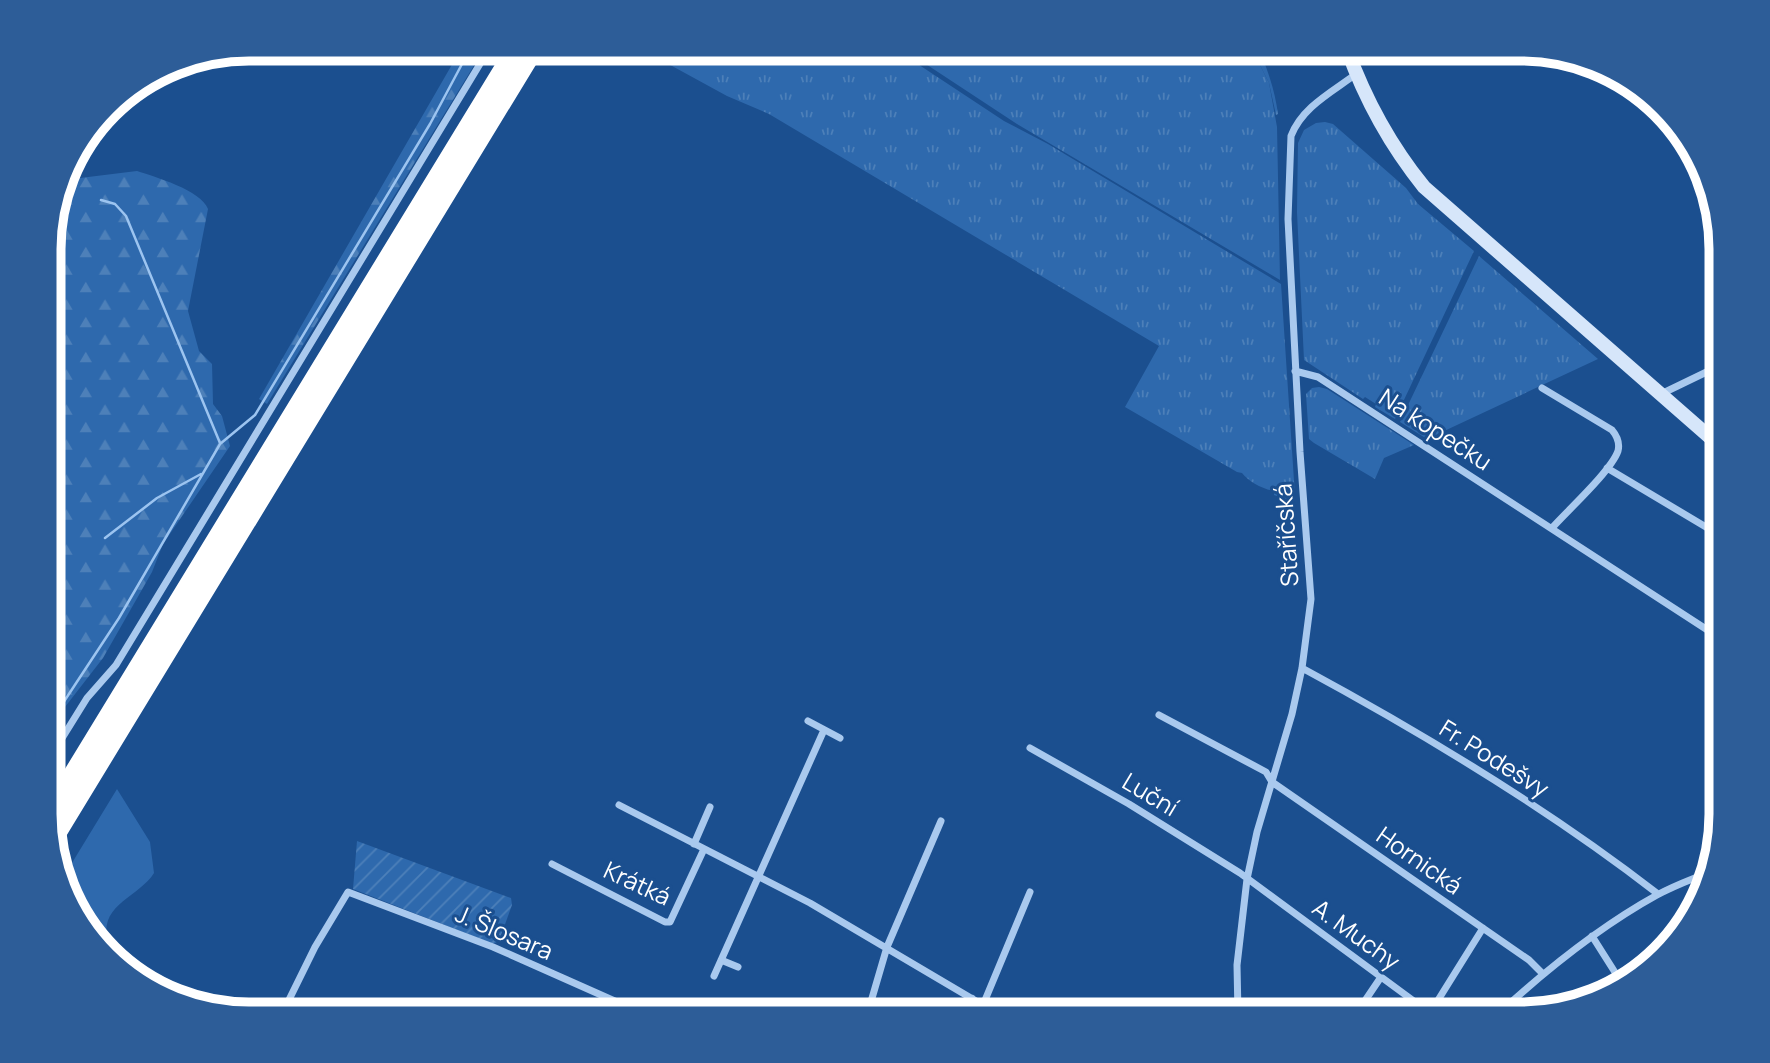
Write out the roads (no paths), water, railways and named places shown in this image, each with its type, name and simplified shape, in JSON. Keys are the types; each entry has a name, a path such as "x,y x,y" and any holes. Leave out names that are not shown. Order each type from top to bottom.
{"highway":[{"path":"61,793 507,62"},
{"path":"62,826 527,62"}],"street":[{"path":"1351,61 1391,142 1424,187 1708,436"},
{"path":"61,740 87,698 116,665 481,62"},
{"name":"Staříčská","path":"1238,1001 1237,965 1247,879 1257,832 1292,714 1302,668 1311,600 1295,371 1288,219 1291,136 1304,113 1356,74"},
{"name":"Na kopečku","path":"1295,371 1318,377 1708,630"},
{"path":"1661,394 1708,371"},
{"path":"1542,388 1612,430 1616,436 1617,452 1606,468 1552,528"},
{"path":"1606,468 1708,528"},
{"name":"Fr. Podešvy","path":"1302,668 1485,774 1600,849 1658,894"},
{"name":"Hornická","path":"1159,715 1266,772 1272,782 1529,960 1542,973"},
{"path":"808,721 840,738"},
{"path":"714,976 824,730"},
{"name":"Luční","path":"1030,748 1129,804 1247,879"},
{"path":"619,805 887,947 978,1001"},
{"path":"694,844 710,807"},
{"path":"871,1002 887,947 941,821"},
{"name":"Krátká","path":"552,864 665,922 670,922 704,849"},
{"path":"1512,1001 1542,973 1592,936 1658,894 1697,877"},
{"name":"A. Muchy","path":"1247,879 1414,1001"},
{"name":"J. Šlosara","path":"288,1002 315,947 348,892 493,947 616,1002"},
{"path":"984,1001 1030,892"},
{"name":"A. Muchy","path":"1437,1001 1483,928"},
{"path":"1592,936 1617,976"},
{"path":"722,960 738,967"},
{"path":"1365,1001 1381,977"}],"waterway":[{"path":"63,703 119,618 220,444 255,415 430,124 463,62"},
{"path":"101,200 115,204 126,216 220,443"},
{"path":"105,538 157,498 201,474"}]}
